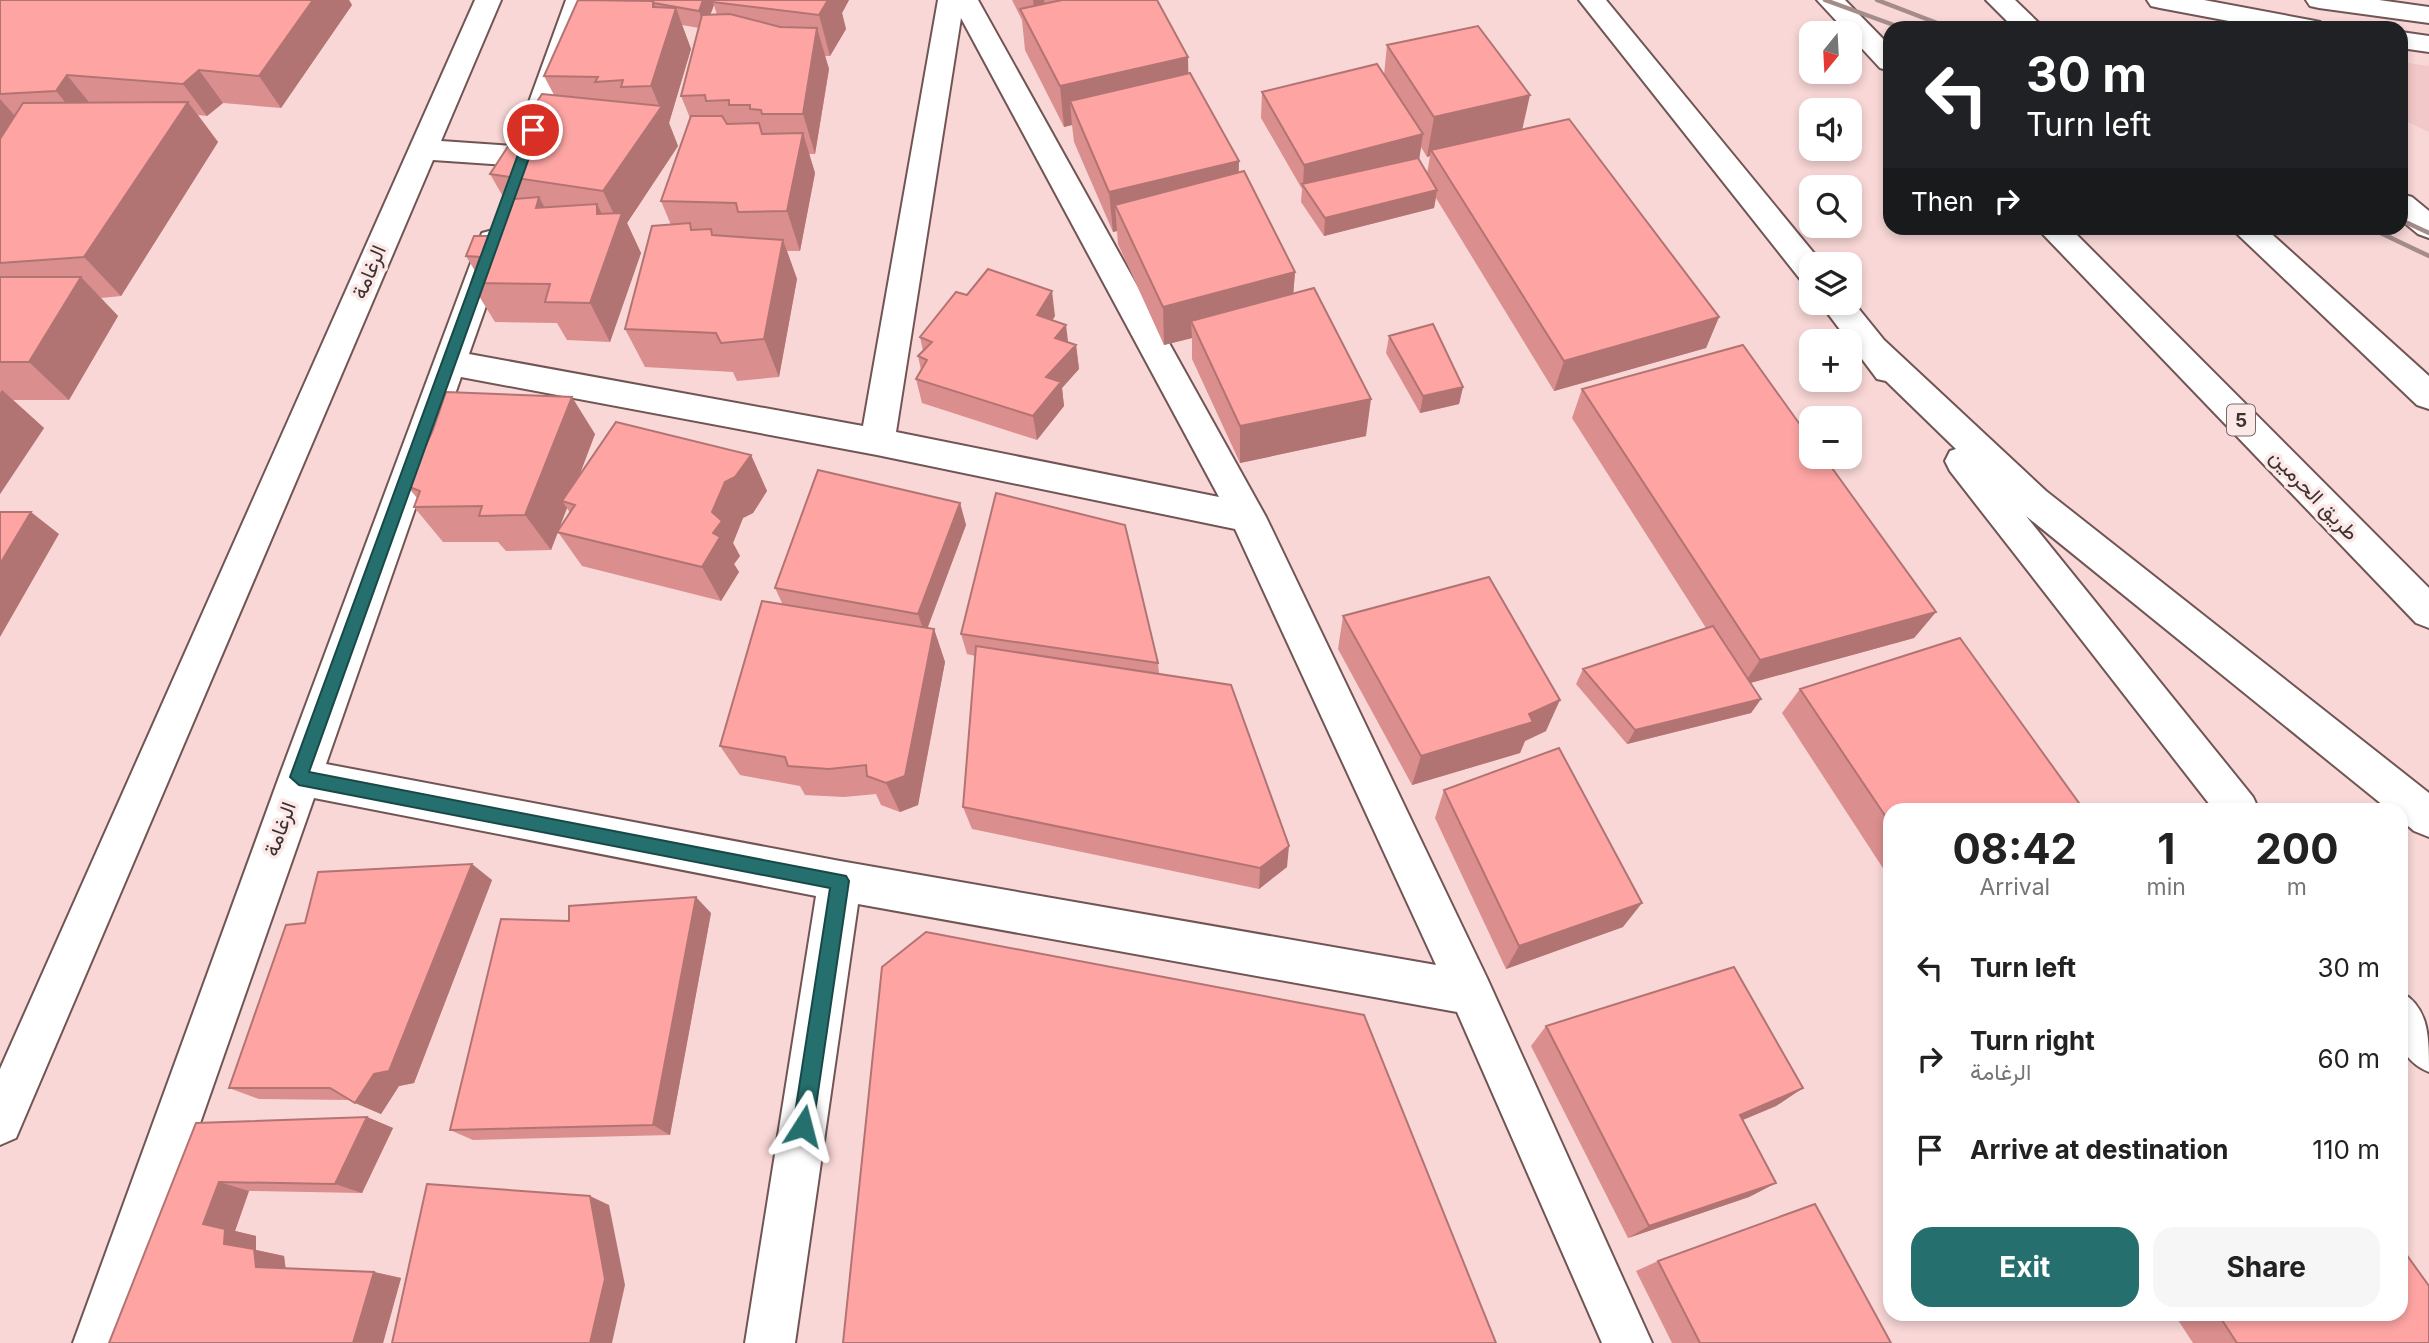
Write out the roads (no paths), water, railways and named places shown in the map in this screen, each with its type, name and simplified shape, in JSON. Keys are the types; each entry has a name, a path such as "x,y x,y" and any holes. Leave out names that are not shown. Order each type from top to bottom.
{"main road":[{"name":"الرغامة","path":"0,1122 488,0"},
{"name":"الرغامة","path":"98,1343 579,0"},
{"path":"877,442 951,0"},
{"path":"965,0 1248,517 1471,993 1627,1343"},
{"path":"1592,0 1799,256"},
{"path":"1830,0 1883,55"},
{"path":"1999,0 2022,21"},
{"path":"2155,0 2180,21"},
{"path":"2160,0 2272,21"},
{"path":"2319,0 2429,15"},
{"path":"2408,41 2429,44"},
{"path":"422,150 523,156"},
{"path":"2408,210 2429,227"},
{"name":"طريق الحرمين","path":"2059,235 2429,612"},
{"path":"2254,235 2429,396"},
{"path":"1846,315 2233,803"},
{"path":"1873,349 2033,501 2429,818"},
{"path":"449,362 877,442 1248,517"},
{"path":"299,777 840,881 1471,993"},
{"path":"770,1343 840,881"},
{"path":"2408,1023 2429,1049"}],"railway":[{"path":"1825,0 1883,21"},
{"path":"1877,0 1932,21"},
{"path":"2408,223 2429,233"},
{"path":"2385,235 2429,256"}]}
